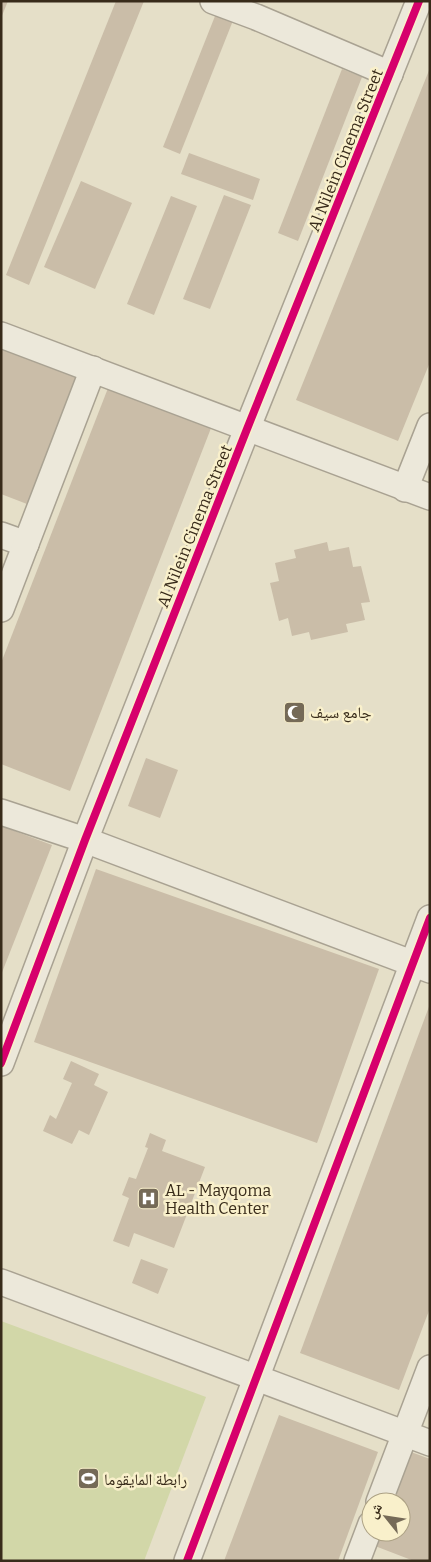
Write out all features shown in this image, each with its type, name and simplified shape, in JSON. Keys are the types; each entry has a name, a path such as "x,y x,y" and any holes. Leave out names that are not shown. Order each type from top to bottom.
{"street":[{"path":"213,1 259,9 390,74"},
{"name":"Al Nilein Cinema Street","path":"1,1063 85,840 247,429 390,74 421,11"},
{"path":"1,335 430,497"},
{"path":"1,610 93,369"},
{"path":"405,488 430,426"},
{"path":"1,535 26,544"},
{"path":"1,812 85,840 421,967"},
{"path":"187,1561 256,1378 421,967 430,918"},
{"path":"1,1282 430,1443"},
{"path":"383,1492 430,1368"},
{"path":"357,1561 364,1542"}],"green space":[{"name":"رابطة المايقوما","path":"1,1321 206,1397 144,1561 1,1561"}],"building":[{"path":"1,1 8,1 1,18"},
{"path":"116,1 144,1 29,285 6,275"},
{"path":"219,6 236,13 180,154 163,147"},
{"path":"430,68 430,362 398,441 296,400"},
{"path":"342,69 362,77 298,241 278,233"},
{"path":"189,153 260,179 253,200 181,174"},
{"path":"81,181 132,203 95,289 44,267"},
{"path":"224,195 251,205 210,309 183,299"},
{"path":"171,196 197,206 154,315 127,304"},
{"path":"1,344 79,375 27,504 1,494"},
{"path":"110,383 213,423 70,791 1,764 1,663"},
{"path":"327,542 329,551 349,547 353,567 361,566 370,602 361,603 365,620 346,624 348,632 311,640 309,632 292,636 288,618 279,621 270,583 279,581 275,563 296,558 294,550"},
{"path":"146,758 178,770 160,818 128,806"},
{"path":"1,826 52,845 1,975"},
{"path":"96,869 379,969 317,1143 34,1042"},
{"path":"430,1004 430,1308 399,1390 300,1353"},
{"path":"71,1061 99,1074 94,1085 108,1092 89,1135 79,1130 72,1144 43,1131 50,1115 56,1119 72,1083 63,1079"},
{"path":"150,1133 166,1140 162,1151 205,1167 174,1248 134,1233 129,1247 113,1241 129,1198 122,1195 129,1177 136,1179 148,1148 145,1147"},
{"path":"141,1259 168,1269 158,1294 132,1283"},
{"path":"279,1415 378,1452 363,1492 361,1492 361,1498 338,1561 224,1561"},
{"path":"411,1452 430,1459 430,1561 414,1561 375,1546 377,1542 411,1542 411,1492 396,1492"}],"cycle path":[{"path":"1,1063 85,840 247,429 419,1"},
{"path":"187,1561 430,918"}],"place":[{"name":"جامع سيف","path":"294,712"},
{"name":"AL - Mayqoma Health Center","path":"149,1199"},
{"name":"رابطة المايقوما","path":"88,1479"}]}
